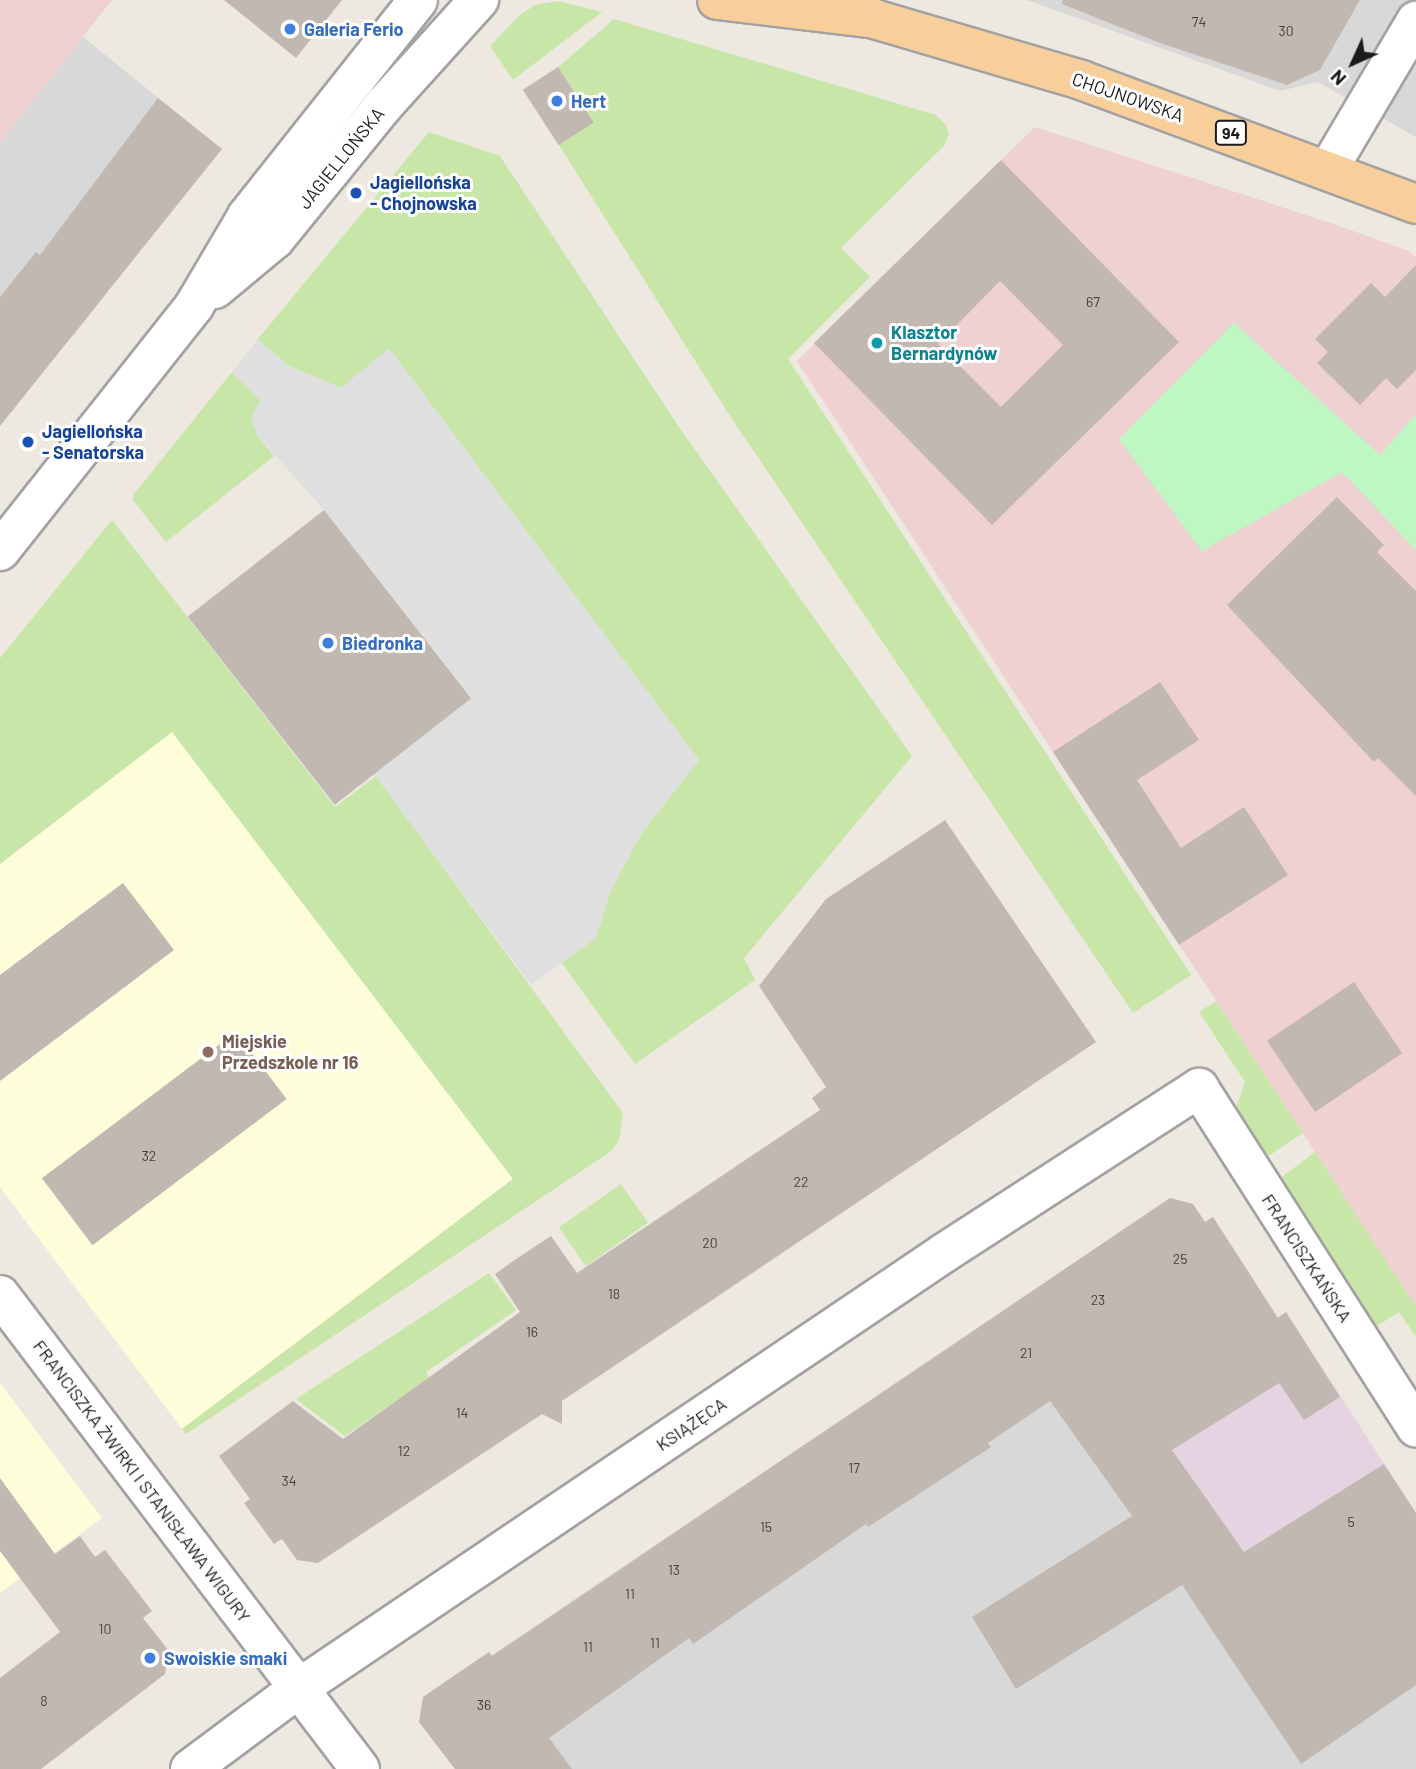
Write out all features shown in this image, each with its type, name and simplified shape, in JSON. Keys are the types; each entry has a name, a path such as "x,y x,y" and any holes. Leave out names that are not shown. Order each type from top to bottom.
{"main road":[{"name":"CHOJNOWSKA","path":"717,0 874,19 1081,80 1329,168 1416,204"},
{"name":"CHOJNOWSKA","path":"839,0 874,19"}],"street":[{"name":"JAGIELLOŃSKA","path":"0,551 194,306 247,216 418,0"},
{"name":"JAGIELLOŃSKA","path":"194,306 275,239 384,105 478,0"},
{"path":"1329,168 1416,21"},
{"name":"FRANCISZKAŃSKA","path":"1199,1088 1416,1427"},
{"name":"KSIĄŻĘCA","path":"190,1769 299,1688 932,1261 1199,1088"},
{"name":"FRANCISZKA ŻWIRKI I STANISŁAWA WIGURY","path":"0,1295 360,1769"}],"shaded area":[{"path":"0,0 112,0 0,143"},
{"path":"1027,0 1416,0 1416,137 1318,82 1280,91"},
{"path":"83,37 222,149 97,300 100,302 73,336 69,333 12,412 8,410 0,420 0,143"},
{"path":"1035,127 1331,223 1409,251 1416,258 1416,1306 797,361"},
{"path":"258,339 287,365 341,388 389,348 699,760 641,834 610,892 596,938 531,985 374,774 471,697 324,510 257,435 251,418 260,400 232,372"},
{"name":"Miejskie Przedszkole nr 16","path":"172,732 513,1179 182,1429 0,1187 0,864"},
{"path":"1170,1198 1193,1204 1205,1222 1213,1217 1252,1277 1082,1446 1194,1602 1416,1550 1416,1769 455,1769 419,1722 443,1683 489,1652 492,1655"},
{"path":"1286,1312 1416,1513 1194,1602 1082,1445"},
{"path":"0,1383 102,1518 0,1593"}],"green space":[{"path":"558,1 602,12 513,80 490,46 520,15 535,5"},
{"path":"614,19 936,115 945,124 949,134 944,146 841,248 870,277 788,359 1191,975 1133,1013 730,416 559,145 594,121 558,67"},
{"path":"429,132 500,156 679,427 912,756 744,958 755,980 635,1064 561,962 596,938 610,892 641,834 699,760 389,349 341,388 287,365 258,339"},
{"path":"1234,323 1380,455 1416,414 1416,550 1342,472 1202,551 1119,439"},
{"path":"232,372 260,400 257,435 274,456 166,542 133,500 134,494"},
{"path":"112,520 335,807 376,776 623,1113 619,1141 610,1152 186,1434 182,1429 513,1179 172,732 0,864 0,658"},
{"path":"1216,1001 1303,1133 1270,1155 1255,1152 1233,1116 1245,1082 1199,1012"},
{"path":"1315,1152 1416,1306 1416,1337 1399,1312 1372,1329 1280,1189 1282,1177"},
{"path":"621,1184 648,1223 586,1266 559,1228"},
{"path":"489,1273 516,1310 426,1372 429,1378 345,1436 296,1399"}],"building":[{"name":"Galeria Ferio","path":"224,0 342,0 296,58"},
{"path":"1063,0 1360,0 1320,70 1287,85 1160,43 1062,4"},
{"path":"558,67 594,122 559,145 523,90"},
{"path":"158,98 222,149 0,426 0,297 36,252 40,255"},
{"name":"Klasztor Bernardynów","path":"1001,160 1179,342 992,525 814,343","holes":["1000,281 1063,345 1001,407 938,344"]},
{"path":"1416,265 1416,370 1397,389 1386,378 1360,405 1317,363 1328,352 1315,339 1371,283 1385,297"},
{"path":"1337,497 1384,545 1377,552 1416,591 1416,796 1378,758 1374,762 1227,605"},
{"path":"324,510 471,698 335,805 188,617"},
{"path":"1160,682 1199,740 1137,780 1181,848 1244,807 1288,875 1179,945 1053,752"},
{"path":"945,820 1096,1042 562,1401 562,1424 542,1414 318,1563 297,1560 282,1539 274,1544 244,1503 250,1499 219,1456 293,1401 343,1439 520,1312 495,1274 522,1255 551,1236 577,1273 820,1110 812,1098 826,1087 759,986 826,899"},
{"path":"123,883 174,950 0,1081 0,975"},
{"path":"1354,982 1402,1053 1315,1112 1267,1041"},
{"path":"236,1032 287,1099 92,1245 42,1178"},
{"path":"1170,1198 1193,1204 1205,1222 1213,1217 1278,1318 1286,1312 1340,1397 1304,1420 1279,1383 1172,1450 1244,1552 1384,1464 1416,1513 1416,1685 1301,1764 1182,1585 1016,1689 972,1617 1132,1516 1050,1401 988,1443 991,1447 868,1527 866,1524 693,1644 689,1638 549,1738 572,1769 455,1769 419,1722 423,1697 489,1652 492,1656"},
{"path":"0,1478 55,1554 80,1536 95,1557 105,1550 152,1611 143,1618 169,1651 165,1674 41,1769 0,1769 0,1678 60,1632 0,1551"}],"place":[{"name":"Galeria Ferio","path":"290,29"},
{"name":"Hert","path":"557,101"},
{"name":"Jagiellońska - Chojnowska","path":"356,193"},
{"name":"Klasztor Bernardynów","path":"877,343"},
{"name":"Jagiellońska - Senatorska","path":"28,442"},
{"name":"Biedronka","path":"328,643"},
{"name":"Miejskie Przedszkole nr 16","path":"208,1052"},
{"name":"Swoiskie smaki","path":"150,1658"}]}
